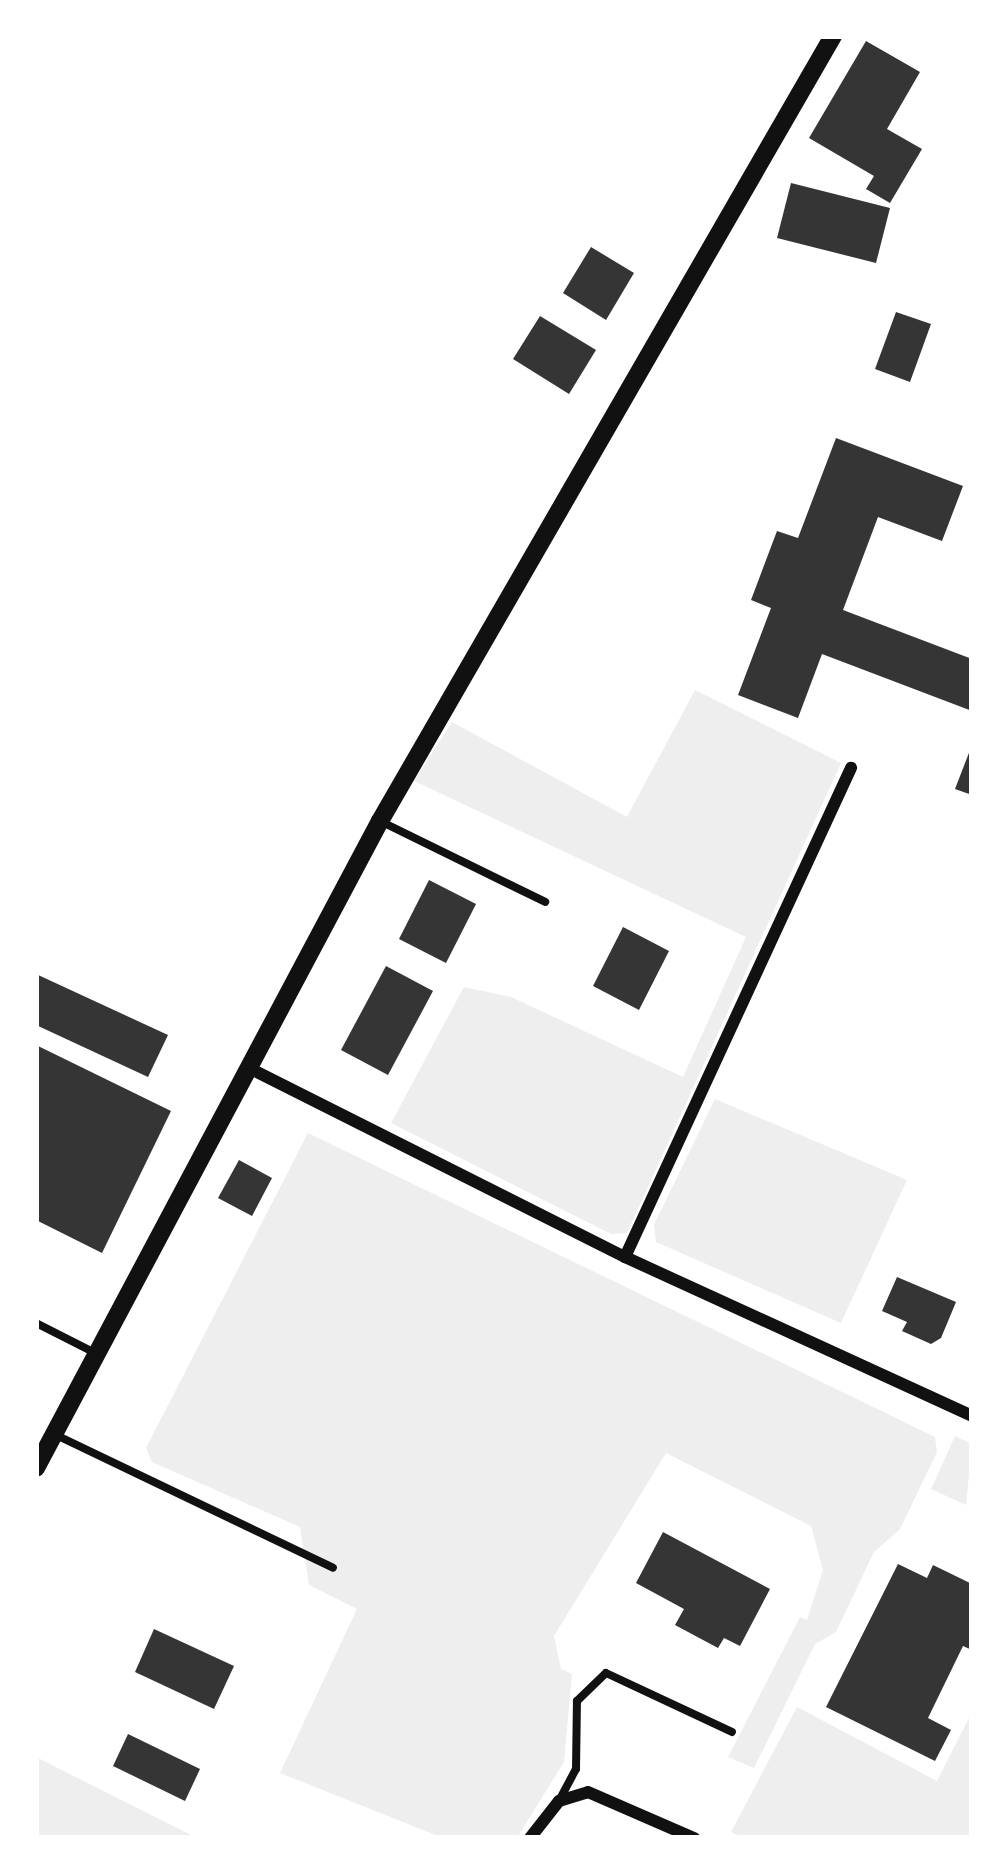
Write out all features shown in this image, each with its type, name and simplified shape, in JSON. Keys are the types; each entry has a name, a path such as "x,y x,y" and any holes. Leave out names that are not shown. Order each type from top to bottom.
{"street":[{"path":"36,1468 380,820 833,36"},
{"path":"625,1257 851,768"},
{"path":"251,1069 625,1257 972,1416"},
{"path":"530,1838 559,1801 589,1792 694,1838"}],"lane":[{"path":"380,820 545,902"},
{"path":"36,1324 98,1354"},
{"path":"54,1435 333,1568"},
{"path":"559,1801 576,1769 577,1701 606,1673 732,1732"}],"shaded area":[{"path":"695,690 841,763 627,1233 611,1234 391,1123 464,987 511,997 683,1077 746,937 414,781 452,722 627,817"},
{"path":"715,1099 907,1180 841,1323 656,1242 654,1225"},
{"path":"308,1133 935,1437 937,1452 900,1529 874,1552 836,1632 815,1644 754,1768 728,1757 800,1617 807,1620 823,1570 811,1526 666,1453 554,1636 561,1669 572,1674 564,1762 517,1838 443,1838 280,1773 357,1609 309,1585 300,1527 152,1462 146,1448"},
{"path":"955,1436 972,1444 966,1505 931,1489"},
{"path":"797,1707 937,1781 972,1712 972,1838 744,1838 731,1832"},
{"path":"36,1757 197,1838 36,1838"}],"building":[{"path":"866,41 920,72 887,129 922,149 890,203 866,189 874,176 809,138"},
{"path":"791,183 890,208 876,263 777,238"},
{"path":"591,247 634,273 606,320 563,293"},
{"path":"896,312 931,324 910,382 875,369"},
{"path":"540,316 596,350 569,394 513,359"},
{"path":"836,438 963,486 942,541 878,517 843,610 972,659 972,711 822,654 798,718 738,695 771,608 751,600 777,531 798,538"},
{"path":"972,745 972,795 955,789"},
{"path":"429,880 476,904 446,963 399,939"},
{"path":"623,927 669,951 639,1010 593,986"},
{"path":"386,966 433,991 388,1075 341,1050"},
{"path":"36,974 168,1035 148,1077 36,1025"},
{"path":"36,1045 171,1111 102,1253 36,1220"},
{"path":"239,1160 272,1178 252,1216 218,1198"},
{"path":"897,1277 956,1302 941,1338 931,1344 902,1331 907,1322 882,1311"},
{"path":"663,1532 770,1589 740,1646 724,1638 718,1648 675,1625 684,1609 636,1583"},
{"path":"898,1564 927,1578 933,1565 972,1584 972,1650 963,1646 928,1718 951,1730 935,1761 826,1707"},
{"path":"154,1629 234,1666 214,1709 135,1672"},
{"path":"128,1734 200,1769 185,1801 113,1766"}]}
